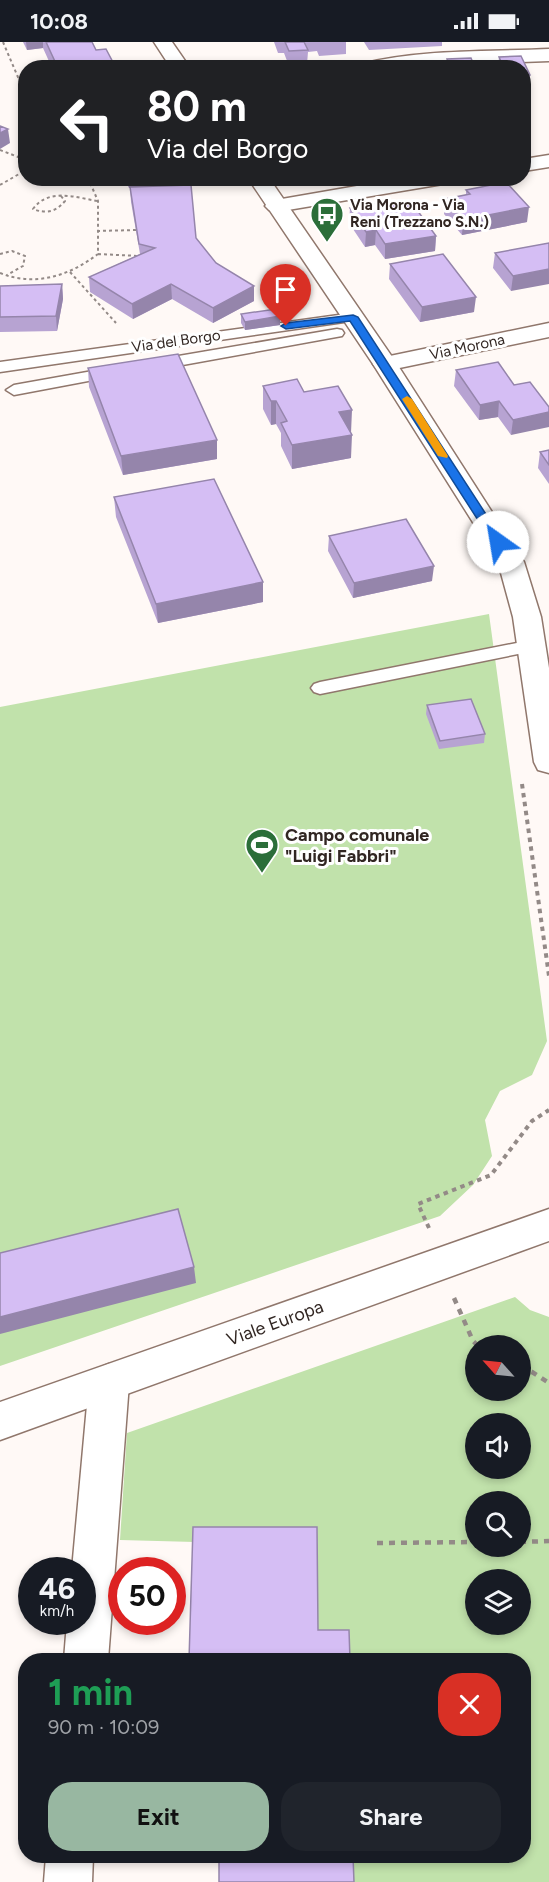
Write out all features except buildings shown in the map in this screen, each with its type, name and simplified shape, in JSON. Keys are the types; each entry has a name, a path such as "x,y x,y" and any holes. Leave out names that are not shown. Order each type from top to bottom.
{"main road":[{"path":"163,42 175,60"},
{"path":"445,60 549,55"},
{"path":"531,164 549,161"},
{"path":"263,186 385,364 511,562 527,617 546,720 549,762"},
{"path":"276,206 395,186"},
{"name":"Via Morona","path":"385,364 549,330"},
{"name":"Viale Europa","path":"0,1421 549,1225"},
{"path":"87,1653 109,1383"},
{"path":"68,1882 69,1863"}],"lane":[{"name":"Via del Borgo","path":"0,367 138,346 357,323"},
{"path":"14,390 357,323"},
{"path":"320,688 532,646"}],"path":[{"path":"3,42 18,77"},
{"path":"0,150 18,157"},
{"path":"0,184 18,174"},
{"path":"91,186 98,201 98,254"},
{"path":"61,196 65,201 58,209 45,212 33,209 40,200 61,196 98,201"},
{"path":"97,231 136,230"},
{"path":"0,254 12,251 25,256 22,266 6,276"},
{"path":"0,273 11,278 33,279 70,272 98,254 140,256"},
{"path":"70,272 138,346"},
{"path":"521,779 549,976"},
{"path":"418,1204 491,1175 532,1120 549,1110"},
{"path":"461,1296 454,1298 470,1335"},
{"path":"531,1372 549,1383"},
{"path":"531,1542 549,1541"},
{"path":"377,1543 465,1542"}],"green space":[{"name":"Campo comunale \"Luigi Fabbri\"","path":"489,614 547,1041 532,1075 500,1091 485,1120 492,1156 473,1185 440,1216 0,1366 0,707"},
{"path":"515,1297 530,1310 549,1317 549,1882 352,1882 351,1863 531,1863 531,1653 335,1653 317,1643 195,1542 120,1540 127,1433"}],"slow traffic":[{"path":"407,399 443,456"}],"place":[{"name":"Via Morona - Via Reni (Trezzano S.N.)","path":"327,243"},
{"name":"Campo comunale \"Luigi Fabbri\"","path":"262,874"}],"route":[{"path":"286,326 353,317 498,542"}]}
